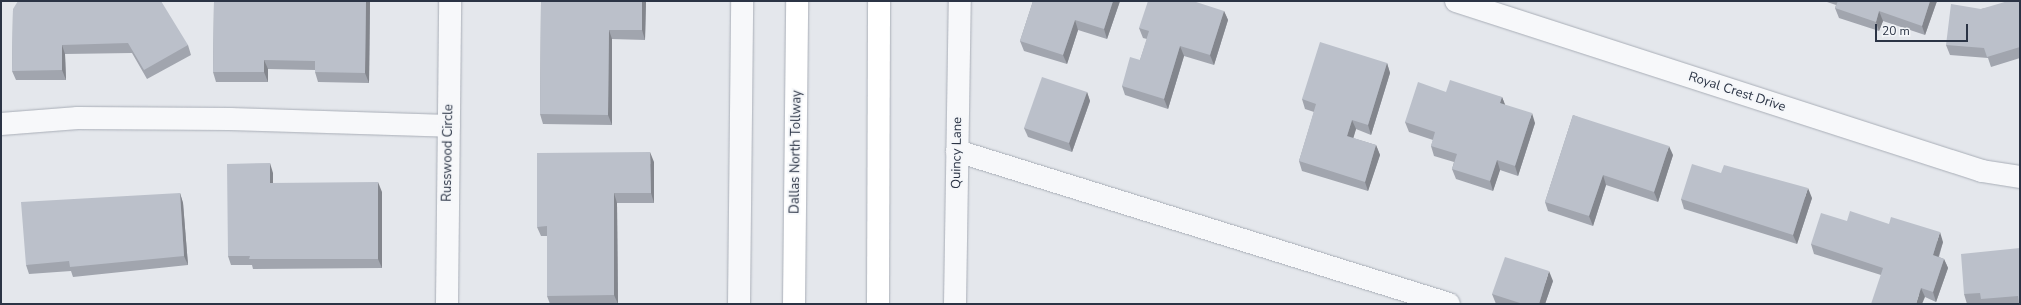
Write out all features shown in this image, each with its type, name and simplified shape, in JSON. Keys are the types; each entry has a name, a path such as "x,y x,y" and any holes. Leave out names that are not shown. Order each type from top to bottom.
{"highway":[{"name":"Dallas North Tollway","path":"794,304 797,1"},
{"path":"878,304 879,1"}],"street":[{"name":"Russwood Circle","path":"447,304 450,1"},
{"path":"739,304 742,1"},
{"name":"Quincy Lane","path":"955,304 960,1"},
{"name":"Royal Crest Drive","path":"1456,1 1982,171 2020,177"},
{"path":"1,124 86,118 230,119 449,126"},
{"path":"957,151 1449,304"}],"building":[{"path":"18,1 161,1 188,45 144,70 128,43 62,45 62,70 12,71 13,9"},
{"path":"214,1 366,1 365,73 315,72 315,61 264,60 264,72 213,72"},
{"path":"541,1 642,1 642,30 609,30 608,115 540,114"},
{"path":"1033,1 1113,1 1104,29 1075,20 1063,55 1020,41"},
{"path":"1148,1 1193,1 1224,11 1210,55 1180,46 1164,99 1122,86 1130,57 1140,60 1149,31 1139,28"},
{"path":"1838,1 1930,1 1922,26 1879,11 1876,22 1835,8"},
{"path":"2008,1 2020,1 2020,47 1987,57 1984,48 1946,45 1951,4 1981,9"},
{"path":"1320,42 1387,63 1368,125 1352,120 1347,136 1376,145 1365,182 1299,161 1316,104 1302,99"},
{"path":"1042,77 1087,92 1069,143 1024,128"},
{"path":"1450,80 1502,97 1500,103 1532,113 1515,166 1497,160 1490,181 1452,169 1457,154 1431,146 1435,132 1405,122 1418,82 1446,92"},
{"path":"1573,115 1669,146 1654,192 1603,175 1589,216 1545,202"},
{"path":"650,152 651,193 614,193 614,295 547,296 547,226 537,227 537,153"},
{"path":"270,163 270,183 378,182 378,259 249,259 250,256 228,256 227,164"},
{"path":"1692,164 1721,173 1724,165 1808,188 1793,235 1681,199"},
{"path":"180,193 184,256 70,267 69,261 26,265 21,202"},
{"path":"1850,211 1889,224 1891,217 1940,232 1933,255 1944,259 1933,292 1921,288 1916,304 1871,304 1883,268 1811,244 1821,213 1847,221"},
{"path":"2020,248 2020,304 2018,296 1981,299 1980,293 1964,294 1961,254"},
{"path":"1505,257 1549,271 1539,304 1523,304 1492,294"}]}
